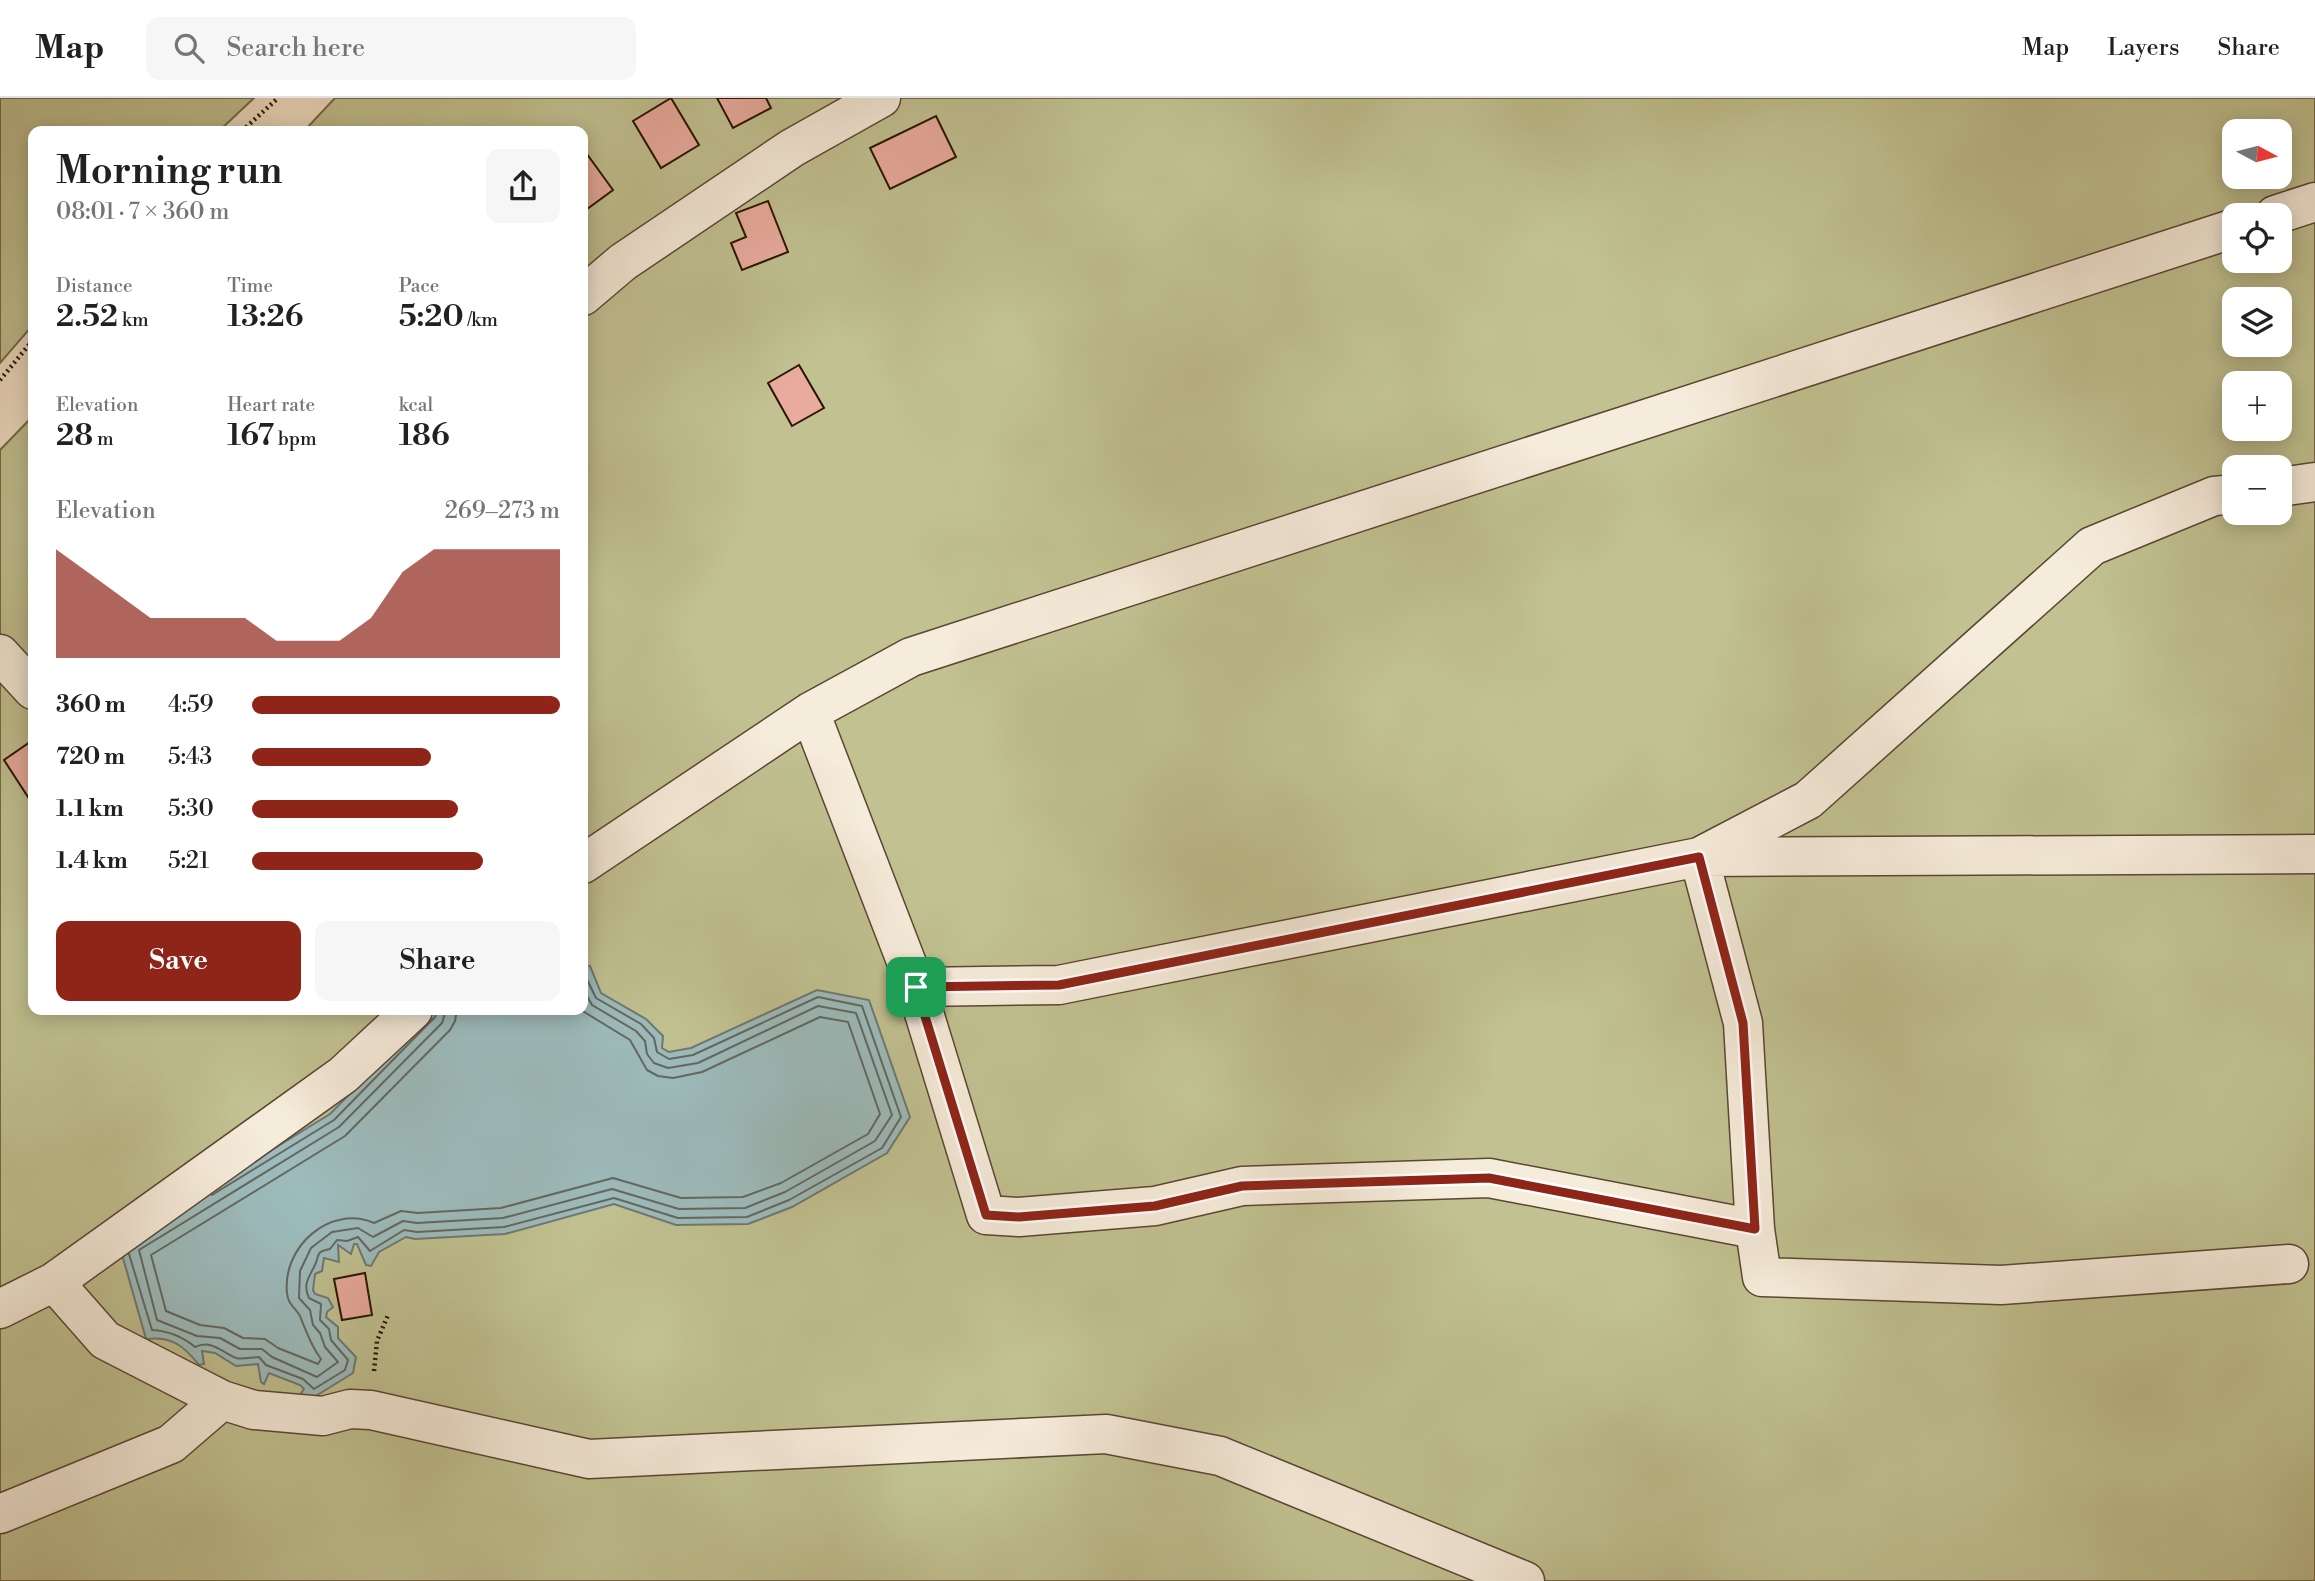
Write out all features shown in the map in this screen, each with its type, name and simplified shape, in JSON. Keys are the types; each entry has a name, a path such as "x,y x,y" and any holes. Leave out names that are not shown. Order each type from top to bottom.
{"street":[{"path":"588,292 623,262 792,148 881,98"},
{"path":"2292,209 2315,202"},
{"path":"588,861 810,712 911,657 2222,232"},
{"path":"2292,485 2315,482"},
{"path":"1699,857 1808,800 2092,546 2214,496 2222,495"},
{"path":"0,654 28,685"},
{"path":"810,712 916,987 986,1215 1019,1217 1155,1206 1242,1186 1489,1178 1755,1229"},
{"path":"916,987 1059,985 1699,857 2315,853"},
{"path":"1699,857 1743,1023 1755,1229 1762,1277 2001,1285 2289,1264"},
{"path":"0,1309 54,1282 343,1075 408,1015"},
{"path":"54,1282 105,1340 222,1400 254,1410 323,1416 350,1409 371,1410 589,1459 1106,1434 1220,1456 1525,1581"},
{"path":"0,1514 171,1444 222,1400"}],"path":[{"path":"247,126 278,98"},
{"path":"0,380 28,346"},
{"path":"371,1410 374,1397 373,1360 377,1341 388,1315"}],"green space":[{"path":"0,98 254,98 224,126 28,126 28,331 0,363"},
{"path":"335,98 2315,98 2315,1581 0,1581 0,450 28,421 28,1015 588,1015 588,126 309,126"}],"water":[{"path":"588,965 601,993 646,1019 663,1036 662,1048 669,1052 691,1048 817,990 869,1000 910,1117 887,1153 792,1207 748,1224 676,1225 614,1204 505,1234 415,1239 406,1237 379,1252 371,1266 366,1265 357,1244 354,1244 351,1254 338,1245 339,1262 324,1258 322,1271 315,1274 313,1290 315,1294 328,1298 333,1307 326,1317 338,1327 338,1338 356,1357 353,1373 311,1399 300,1395 304,1389 300,1385 269,1373 264,1384 261,1382 258,1364 236,1366 215,1353 202,1351 204,1364 199,1365 177,1344 163,1339 146,1339 123,1258 112,1248 330,1114 428,1015 588,1015"}],"building":[{"path":"671,98 699,145 661,168 633,121"},
{"path":"717,98 766,98 771,108 733,128"},
{"path":"936,116 956,157 890,189 870,148"},
{"path":"588,156 613,190 588,208"},
{"path":"768,201 788,252 742,270 731,243 746,237 736,213"},
{"path":"799,365 824,408 792,426 768,383"},
{"path":"28,743 28,797 4,760"},
{"path":"365,1273 372,1315 342,1320 334,1279"}],"route":[{"path":"1699,857 1743,1023 1755,1229 1489,1178 1242,1186 1155,1206 1019,1217 986,1215 916,987 1059,985 1699,857"}]}
